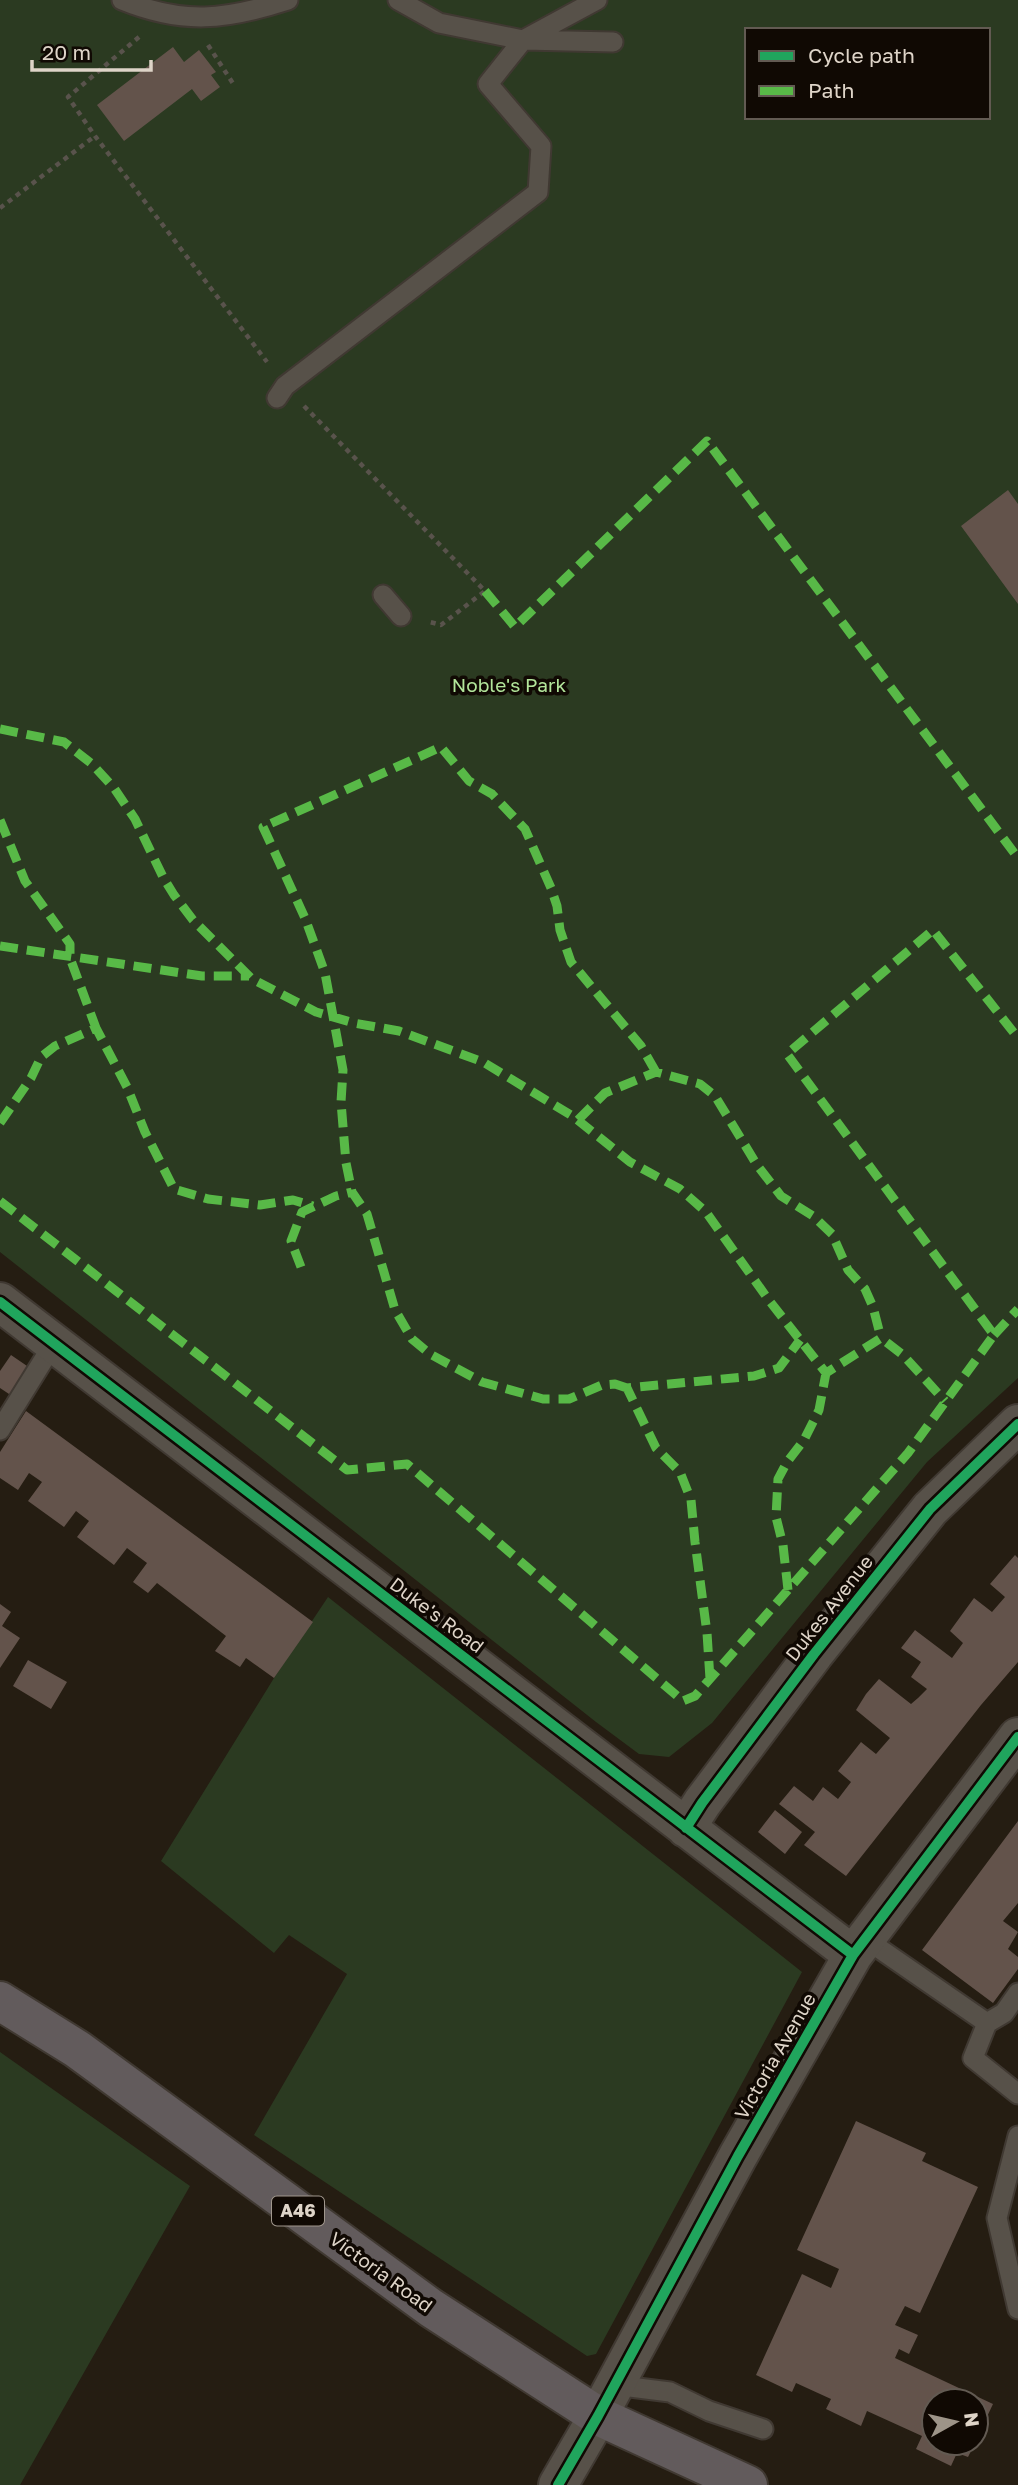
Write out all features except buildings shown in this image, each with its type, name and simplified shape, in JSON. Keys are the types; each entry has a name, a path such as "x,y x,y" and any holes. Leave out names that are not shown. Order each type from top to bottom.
{"main road":[{"name":"Victoria Road","path":"0,2001 77,2049 431,2308 606,2401 748,2485"}],"street":[{"name":"Duke's Road","path":"0,1302 686,1828 858,1946"},
{"name":"Dukes Avenue","path":"686,1828 814,1654 930,1509 1018,1424"},
{"name":"Victoria Avenue","path":"558,2485 738,2156 858,1946 1018,1737"}],"lane":[{"path":"122,0 154,6 194,19 252,12 288,0"},
{"path":"398,0 439,23 523,40 613,42"},
{"path":"281,392 538,192 541,146 488,84 523,40 597,0"},
{"path":"383,595 401,616"},
{"path":"0,1430 54,1343"},
{"path":"858,1946 987,2023"},
{"path":"1018,1993 1004,2013 987,2023 973,2058 1018,2094"},
{"path":"1018,2136 997,2218 1018,2309"},
{"path":"606,2401 670,2392 709,2411 763,2429"}],"path":[{"path":"154,6 147,29 68,97 281,392 485,591 441,625 401,616"},
{"path":"194,19 212,53 234,85"},
{"path":"0,208 94,136"}],"green space":[{"name":"Noble's Park","path":"0,0 1018,0 1018,1378 927,1462 712,1723 669,1757 639,1754 0,1252"},
{"path":"328,1597 802,1972 596,2354 587,2356 254,2135 347,1974 289,1935 274,1953 161,1861 274,1678"},
{"path":"0,2052 190,2186 20,2485 0,2485"}],"marked path":[{"path":"485,591 515,627 707,441 1018,858"},
{"path":"0,729 64,742 92,764 114,788 135,819 174,895 193,920 252,979 316,1012 354,1023 399,1031 483,1062 574,1117 630,1162 680,1189 706,1212 768,1299 826,1373 881,1338 903,1355 945,1401"},
{"path":"627,1388 615,1384 602,1385 569,1399 543,1399 482,1382 430,1354 412,1339 395,1310 367,1214 352,1192 346,1163 341,1102 343,1070 325,973 305,918 263,827 441,747 469,781 492,794 525,829 551,888 560,930 571,962 641,1046 656,1072"},
{"path":"0,820 25,881 70,944 70,958 96,1028"},
{"path":"0,1201 347,1470 407,1464 683,1701 695,1696 908,1453 994,1335 787,1054 933,930 1018,1038"},
{"path":"0,946 202,976 249,976"},
{"path":"0,1123 31,1078 41,1057 55,1046 96,1028 127,1087 145,1132 174,1189 208,1199 260,1205 293,1200 313,1206"},
{"path":"578,1120 605,1093 656,1072 700,1084 715,1096 757,1165 781,1196 813,1216 832,1234 848,1270 865,1289 881,1338"},
{"path":"301,1267 291,1241 302,1212 336,1196 352,1192"},
{"path":"994,1335 1018,1309"},
{"path":"710,1679 691,1500 680,1472 656,1448 627,1388 754,1376 779,1368 800,1340"},
{"path":"788,1590 783,1545 776,1517 778,1479 804,1440 819,1410 826,1373"}],"cycle path":[{"path":"0,1302 853,1955"},
{"path":"686,1828 814,1654 930,1509 1018,1424"},
{"path":"558,2485 738,2156 853,1955 1018,1737"}]}
